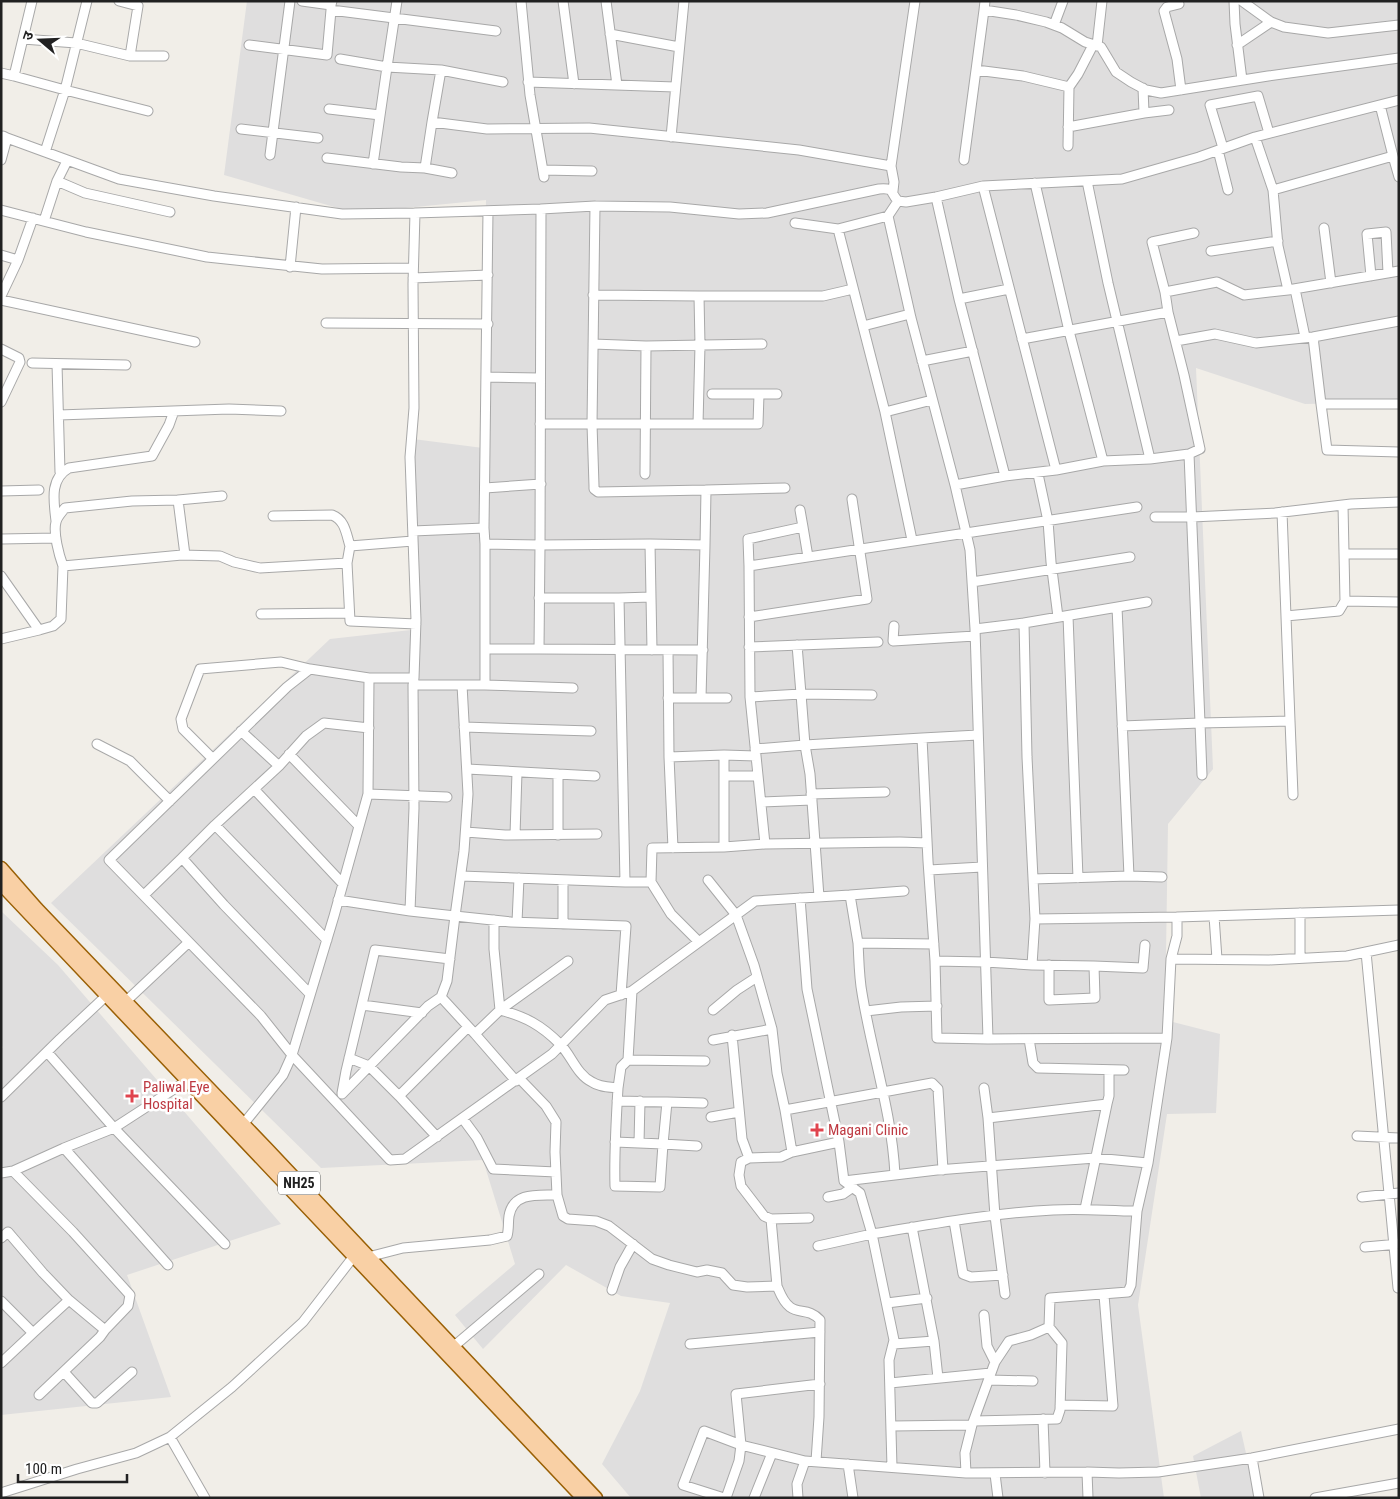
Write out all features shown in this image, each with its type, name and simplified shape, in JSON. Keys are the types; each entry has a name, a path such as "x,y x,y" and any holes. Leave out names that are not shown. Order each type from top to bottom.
{"main road":[{"name":"NH25","path":"1,868 188,1080 240,1129 354,1256 582,1498"},
{"name":"NH25","path":"1,884 106,996 122,1005 240,1129 368,1257 596,1498"}],"street":[{"path":"14,76 32,1"},
{"path":"45,152 65,90 86,1"},
{"path":"119,1 138,6 130,56"},
{"path":"270,155 290,1"},
{"path":"302,1 394,18 496,31"},
{"path":"373,164 397,1"},
{"path":"521,1 528,82 544,173 592,171"},
{"path":"563,1 574,84"},
{"path":"606,1 616,85"},
{"path":"671,137 684,2 680,1"},
{"path":"898,201 893,186 892,169 902,84 915,1"},
{"path":"1054,25 1063,1"},
{"path":"1068,146 1069,87 1095,45 1102,1"},
{"path":"1234,1 1242,80"},
{"path":"1242,1 1271,22 1284,27 1328,33 1399,25"},
{"path":"1178,4 1167,7 1164,11 1177,59 1181,90"},
{"path":"249,44 327,55 331,6"},
{"path":"964,160 984,6 1054,25 1100,47 1116,72 1143,88 1162,93 1399,58"},
{"path":"1237,45 1271,22"},
{"path":"610,34 679,47"},
{"path":"23,39 76,43 130,56 164,56"},
{"path":"340,59 387,67 441,70 503,82"},
{"path":"425,168 441,70"},
{"path":"976,70 1023,76 1069,87"},
{"path":"1,73 148,110"},
{"path":"528,82 676,87"},
{"path":"1143,88 1144,113"},
{"path":"1228,190 1210,105 1258,96 1269,134"},
{"path":"898,201 906,202 936,197 982,186 1122,179 1189,160 1255,137 1399,100"},
{"path":"1380,105 1399,177"},
{"path":"329,109 380,115"},
{"path":"1068,127 1169,110"},
{"path":"432,122 487,129 589,128 799,150 892,169"},
{"path":"241,129 318,138"},
{"path":"1,160 4,137 119,179 214,196 342,214 541,210 595,206 670,207 739,214 767,213 879,189 889,189 893,186"},
{"path":"1255,137 1272,190 1278,241 1291,289 1309,337 1327,450 1399,452"},
{"path":"327,158 425,168 452,173"},
{"path":"44,221 57,181 67,161"},
{"path":"1272,190 1396,162"},
{"path":"57,181 85,193 170,212"},
{"path":"1087,181 1117,322 1150,459"},
{"path":"1035,183 1069,331 1103,462"},
{"path":"982,186 1056,470"},
{"path":"936,197 959,300 1005,476"},
{"path":"795,223 838,229 888,216 898,201"},
{"path":"595,206 592,424 594,489 598,492 785,488"},
{"path":"290,267 296,207"},
{"path":"1,210 86,232 208,257 322,270 413,268"},
{"path":"540,649 541,210"},
{"path":"485,685 484,528 488,211"},
{"path":"410,911 414,795 416,624 410,457 414,408 413,268 415,213"},
{"path":"888,216 910,314 970,550 975,632 988,1040"},
{"path":"1,296 18,260 33,218"},
{"path":"1324,228 1331,283"},
{"path":"838,229 885,412 912,540"},
{"path":"1371,276 1366,234 1386,232 1388,273"},
{"path":"955,485 1005,476 1038,474 1103,462 1189,454 1200,449 1152,242 1194,233"},
{"path":"1212,251 1278,241"},
{"path":"1,255 18,260"},
{"path":"1165,292 1217,282 1244,295 1399,271"},
{"path":"413,278 488,275"},
{"path":"959,300 1009,288"},
{"path":"593,295 823,296 853,290"},
{"path":"698,424 699,296"},
{"path":"1,300 195,342"},
{"path":"1022,339 1168,312"},
{"path":"863,326 910,314"},
{"path":"1176,341 1215,334 1256,343 1309,337 1399,321"},
{"path":"326,323 488,324"},
{"path":"593,344 646,346 762,344"},
{"path":"645,474 646,346"},
{"path":"1,349 19,358 20,362 1,402"},
{"path":"922,361 972,351"},
{"path":"32,363 126,365"},
{"path":"1,639 53,626 61,619 63,566 56,538 55,485 60,472 57,364"},
{"path":"487,377 540,378"},
{"path":"712,394 777,394"},
{"path":"540,424 758,424 759,394"},
{"path":"885,412 932,400"},
{"path":"1321,404 1399,404"},
{"path":"59,415 229,409 281,410"},
{"path":"60,472 69,468 152,456 169,425 174,411"},
{"path":"1189,454 1202,775"},
{"path":"1038,474 1048,521 1058,617"},
{"path":"485,488 541,484"},
{"path":"1,491 39,490"},
{"path":"701,698 706,490"},
{"path":"56,521 65,508 132,501 178,500 222,496"},
{"path":"749,617 867,600 852,499"},
{"path":"178,500 185,555"},
{"path":"1155,517 1282,512 1343,505 1399,502"},
{"path":"1286,616 1339,611 1345,601 1343,505"},
{"path":"749,566 1137,507"},
{"path":"800,510 808,557"},
{"path":"1282,512 1294,796"},
{"path":"273,516 332,515 339,518 345,526 350,546 347,563 350,621 416,624"},
{"path":"765,844 750,697 748,539 803,527"},
{"path":"350,546 413,536 484,528"},
{"path":"1,539 56,538"},
{"path":"485,544 705,545"},
{"path":"650,544 652,650"},
{"path":"1345,554 1399,554"},
{"path":"63,566 185,555 220,556 234,562 260,568 347,563"},
{"path":"972,582 1130,557"},
{"path":"1,576 39,630"},
{"path":"540,598 651,597"},
{"path":"619,598 625,882"},
{"path":"1345,601 1399,602"},
{"path":"894,626 893,640 975,632 1147,602"},
{"path":"1117,607 1129,876"},
{"path":"261,614 350,613"},
{"path":"1068,616 1078,878"},
{"path":"1024,623 1035,919 1032,965"},
{"path":"749,647 878,642"},
{"path":"797,646 819,897"},
{"path":"485,649 703,650"},
{"path":"668,650 669,757 673,848"},
{"path":"212,758 183,729 181,724 181,719 200,669 281,662 310,669 369,678 462,685 573,688"},
{"path":"310,669 287,686 109,860 261,1016 292,1055 390,1160 405,1159 463,1119 552,1054 605,1000 632,991 755,901 904,891"},
{"path":"240,1129 283,1075 292,1055 327,940 368,794 369,678"},
{"path":"335,1101 440,997 447,981 466,832 468,794 462,685"},
{"path":"750,697 801,694 872,695"},
{"path":"668,698 727,698"},
{"path":"1122,726 1290,721"},
{"path":"144,895 215,825 279,766 306,736 324,723 369,728"},
{"path":"464,727 591,731"},
{"path":"241,731 279,766"},
{"path":"669,757 755,753 805,745 978,735"},
{"path":"922,738 927,843 936,961 937,1038 988,1040 1168,1038"},
{"path":"97,744 130,760 170,801"},
{"path":"289,754 359,826"},
{"path":"724,755 724,847"},
{"path":"467,769 595,776"},
{"path":"514,835 517,772"},
{"path":"558,774 558,834"},
{"path":"724,776 758,776"},
{"path":"254,789 343,884"},
{"path":"761,802 885,792"},
{"path":"368,794 447,796"},
{"path":"215,825 327,940"},
{"path":"466,832 514,835 597,834"},
{"path":"698,942 671,914 651,882 652,848 815,843 927,843"},
{"path":"182,858 224,905 310,994"},
{"path":"929,870 982,866"},
{"path":"461,876 651,882"},
{"path":"1033,879 1129,876 1162,877"},
{"path":"517,922 519,878"},
{"path":"563,924 564,880"},
{"path":"708,880 736,914 757,977 772,1029 777,1073 792,1152"},
{"path":"850,895 858,943 862,992 883,1092 894,1154 895,1175"},
{"path":"800,898 807,989 839,1142 844,1181 860,1193 872,1234 894,1340 889,1360 892,1467"},
{"path":"338,900 410,911 494,920 626,926 621,994"},
{"path":"1035,919 1177,917 1399,910"},
{"path":"1300,913 1300,958"},
{"path":"1214,916 1217,959"},
{"path":"892,1426 1057,1419 1060,1405 1062,1343 1049,1327 1050,1298 1125,1293 1130,1289 1137,1210 1148,1163 1168,1038 1171,958 1177,936 1177,917"},
{"path":"494,920 494,949 500,1010"},
{"path":"122,1005 189,942"},
{"path":"858,943 934,944"},
{"path":"1171,958 1217,959 1347,956 1399,944"},
{"path":"936,961 1144,968 1145,946"},
{"path":"342,1093 375,950 450,959"},
{"path":"1366,952 1384,1137 1394,1194 1398,1288"},
{"path":"475,1034 500,1010 514,1002 568,961"},
{"path":"1049,965 1049,1000 1095,998 1094,966"},
{"path":"713,1010 757,977"},
{"path":"632,991 628,1060 621,1067 618,1088 615,1186 660,1187 667,1102"},
{"path":"1,1097 106,996"},
{"path":"440,997 546,1106 556,1122 557,1195 563,1216 568,1219 596,1221 609,1226 652,1258 669,1265 697,1272 707,1270 722,1273 733,1285 747,1287 777,1286"},
{"path":"362,1005 422,1013"},
{"path":"866,1011 901,1007 937,1006"},
{"path":"500,1010 534,1022 561,1045 590,1082 600,1086 618,1088"},
{"path":"399,1096 468,1027"},
{"path":"713,1040 772,1029"},
{"path":"732,1035 742,1139 749,1158"},
{"path":"1029,1039 1033,1063 1038,1068 1124,1070"},
{"path":"47,1052 114,1128 225,1244"},
{"path":"349,1058 369,1066 437,1137"},
{"path":"628,1060 704,1061"},
{"path":"1085,1208 1109,1096 1109,1070"},
{"path":"1,1174 14,1171 114,1128 188,1080"},
{"path":"785,1110 932,1083 938,1089 943,1170"},
{"path":"984,1088 992,1166 994,1216 1005,1294"},
{"path":"617,1101 702,1103"},
{"path":"639,1143 640,1102"},
{"path":"988,1118 1107,1104"},
{"path":"711,1116 739,1112"},
{"path":"463,1119 477,1138 493,1170 556,1172"},
{"path":"1357,1136 1399,1138"},
{"path":"615,1142 697,1146"},
{"path":"809,1218 771,1219 764,1216 741,1186 739,1175 741,1162 749,1158 780,1157 792,1152 839,1142"},
{"path":"64,1148 168,1265"},
{"path":"844,1181 943,1170 1095,1158 1148,1163"},
{"path":"14,1171 130,1295 128,1306 100,1337 39,1395"},
{"path":"828,1197 843,1194 853,1187"},
{"path":"1362,1197 1394,1194"},
{"path":"368,1257 403,1248 490,1240 507,1236 510,1215 513,1205 518,1199 529,1195 557,1195"},
{"path":"818,1246 872,1234 994,1216 1085,1208 1137,1210"},
{"path":"771,1219 777,1286 782,1298 791,1308 814,1314 820,1320 820,1384 816,1462"},
{"path":"954,1221 963,1274 971,1277 1002,1275"},
{"path":"912,1228 934,1341 938,1378"},
{"path":"3,1232 69,1300 105,1330"},
{"path":"612,1290 620,1267 633,1244"},
{"path":"1366,1247 1396,1244"},
{"path":"1,1493 136,1453 170,1437 232,1387 303,1322 354,1256"},
{"path":"453,1347 539,1274"},
{"path":"1060,1405 1113,1406 1104,1295"},
{"path":"887,1303 926,1298"},
{"path":"1,1300 33,1333"},
{"path":"1,1363 69,1300"},
{"path":"984,1315 987,1346 995,1362"},
{"path":"966,1473 965,1453 973,1423 995,1362 1009,1341 1031,1335 1049,1327"},
{"path":"690,1344 820,1332"},
{"path":"894,1344 934,1341"},
{"path":"64,1372 92,1403 97,1403 132,1372"},
{"path":"890,1383 938,1378 990,1376 1033,1382"},
{"path":"820,1384 736,1394 741,1445 739,1460 725,1498 683,1485 704,1431 741,1445 805,1461 994,1474 1158,1472 1252,1458 1399,1429"},
{"path":"1043,1419 1045,1473"},
{"path":"170,1437 205,1498"},
{"path":"754,1498 772,1453"},
{"path":"1252,1458 1259,1498"},
{"path":"798,1498 797,1484 805,1461"},
{"path":"848,1464 853,1498"},
{"path":"1086,1472 1088,1498"},
{"path":"994,1474 998,1498"},
{"path":"1315,1498 1399,1483"}],"shaded area":[{"path":"247,1 1399,1 1399,402 1305,404 1196,368 1213,769 1168,824 1165,1020 1220,1034 1216,1113 1167,1114 1138,1305 1164,1498 631,1498 602,1464 640,1391 670,1303 621,1296 566,1265 483,1349 455,1315 515,1264 483,1160 321,1168 51,903 330,639 411,630 413,439 483,448 486,200 355,213 224,175"},
{"path":"1,911 58,965 281,1224 127,1275 171,1397 1,1415 1,1049 3,1047 1,1046"},
{"path":"1241,1431 1256,1498 1201,1498 1193,1456"}],"place":[{"name":"Paliwal Eye Hospital","path":"132,1096"},
{"name":"Magani Clinic","path":"817,1130"}]}
